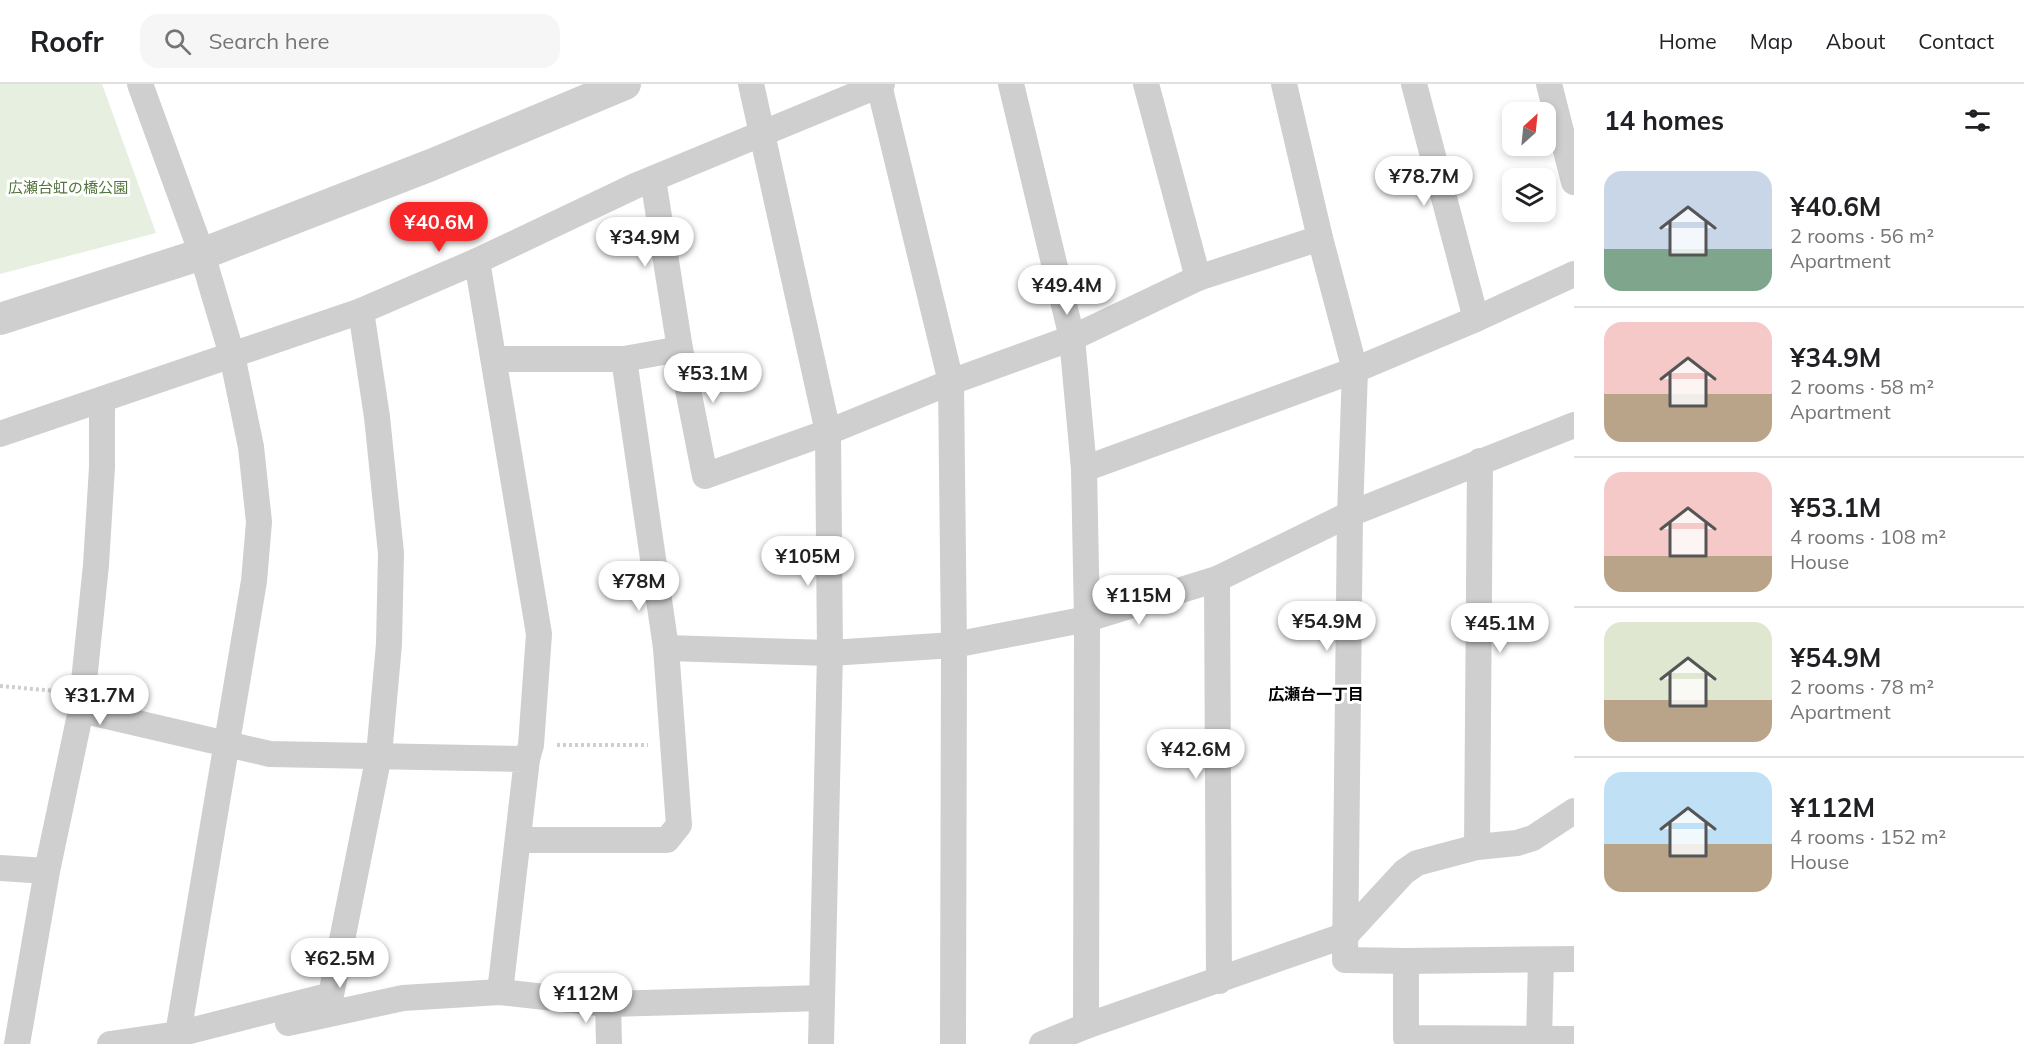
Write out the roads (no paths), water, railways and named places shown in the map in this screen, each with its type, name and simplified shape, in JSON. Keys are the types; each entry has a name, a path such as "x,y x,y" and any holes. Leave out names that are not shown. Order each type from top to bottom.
{"street":[{"path":"140,84 202,254 232,355 251,447 259,522 254,581 226,745 183,1039"},
{"path":"0,319 202,254 431,165 625,84"},
{"path":"751,84 828,432 830,653 821,1044"},
{"path":"1011,84 1072,338 1084,469 1087,619 1086,1026"},
{"path":"1146,84 1198,278"},
{"path":"1284,84 1320,238 1355,370 1350,514 1345,960 1406,962 1574,959"},
{"path":"1414,84 1476,319"},
{"path":"1549,84 1574,182"},
{"path":"0,434 361,311 477,261 653,179 880,85 951,382 954,645 953,1044"},
{"path":"653,179 680,350 705,476 828,432 951,382 1072,338 1198,278 1320,238"},
{"path":"477,261 539,634 531,745 527,759 500,992"},
{"path":"1084,469 1355,370 1476,319 1574,274"},
{"path":"183,1039 331,995 379,755 389,644 391,554 377,417 361,311"},
{"path":"494,359 624,360 680,350"},
{"path":"519,840 667,840 679,825 666,648 624,360"},
{"path":"17,1044 47,871 81,710 97,554 102,467 102,400"},
{"path":"666,648 830,653 954,645 1087,619 1217,579 1350,514 1574,425"},
{"path":"1478,847 1480,461"},
{"path":"1217,579 1219,981"},
{"path":"81,710 270,754 527,759"},
{"path":"1042,1044 1086,1026 1346,935 1404,872 1417,862 1478,847 1517,843 1533,838 1574,811"},
{"path":"0,868 47,871"},
{"path":"1539,1040 1541,960"},
{"path":"1406,962 1406,1038 1574,1039"},
{"path":"110,1044 183,1039 403,998 500,992 608,1004 822,998"},
{"path":"608,1004 609,1044"}],"district":[{"name":"広瀬台一丁目","path":"1316,694"}],"park label":[{"name":"広瀬台虹の橋公園","path":"68,187"}]}
